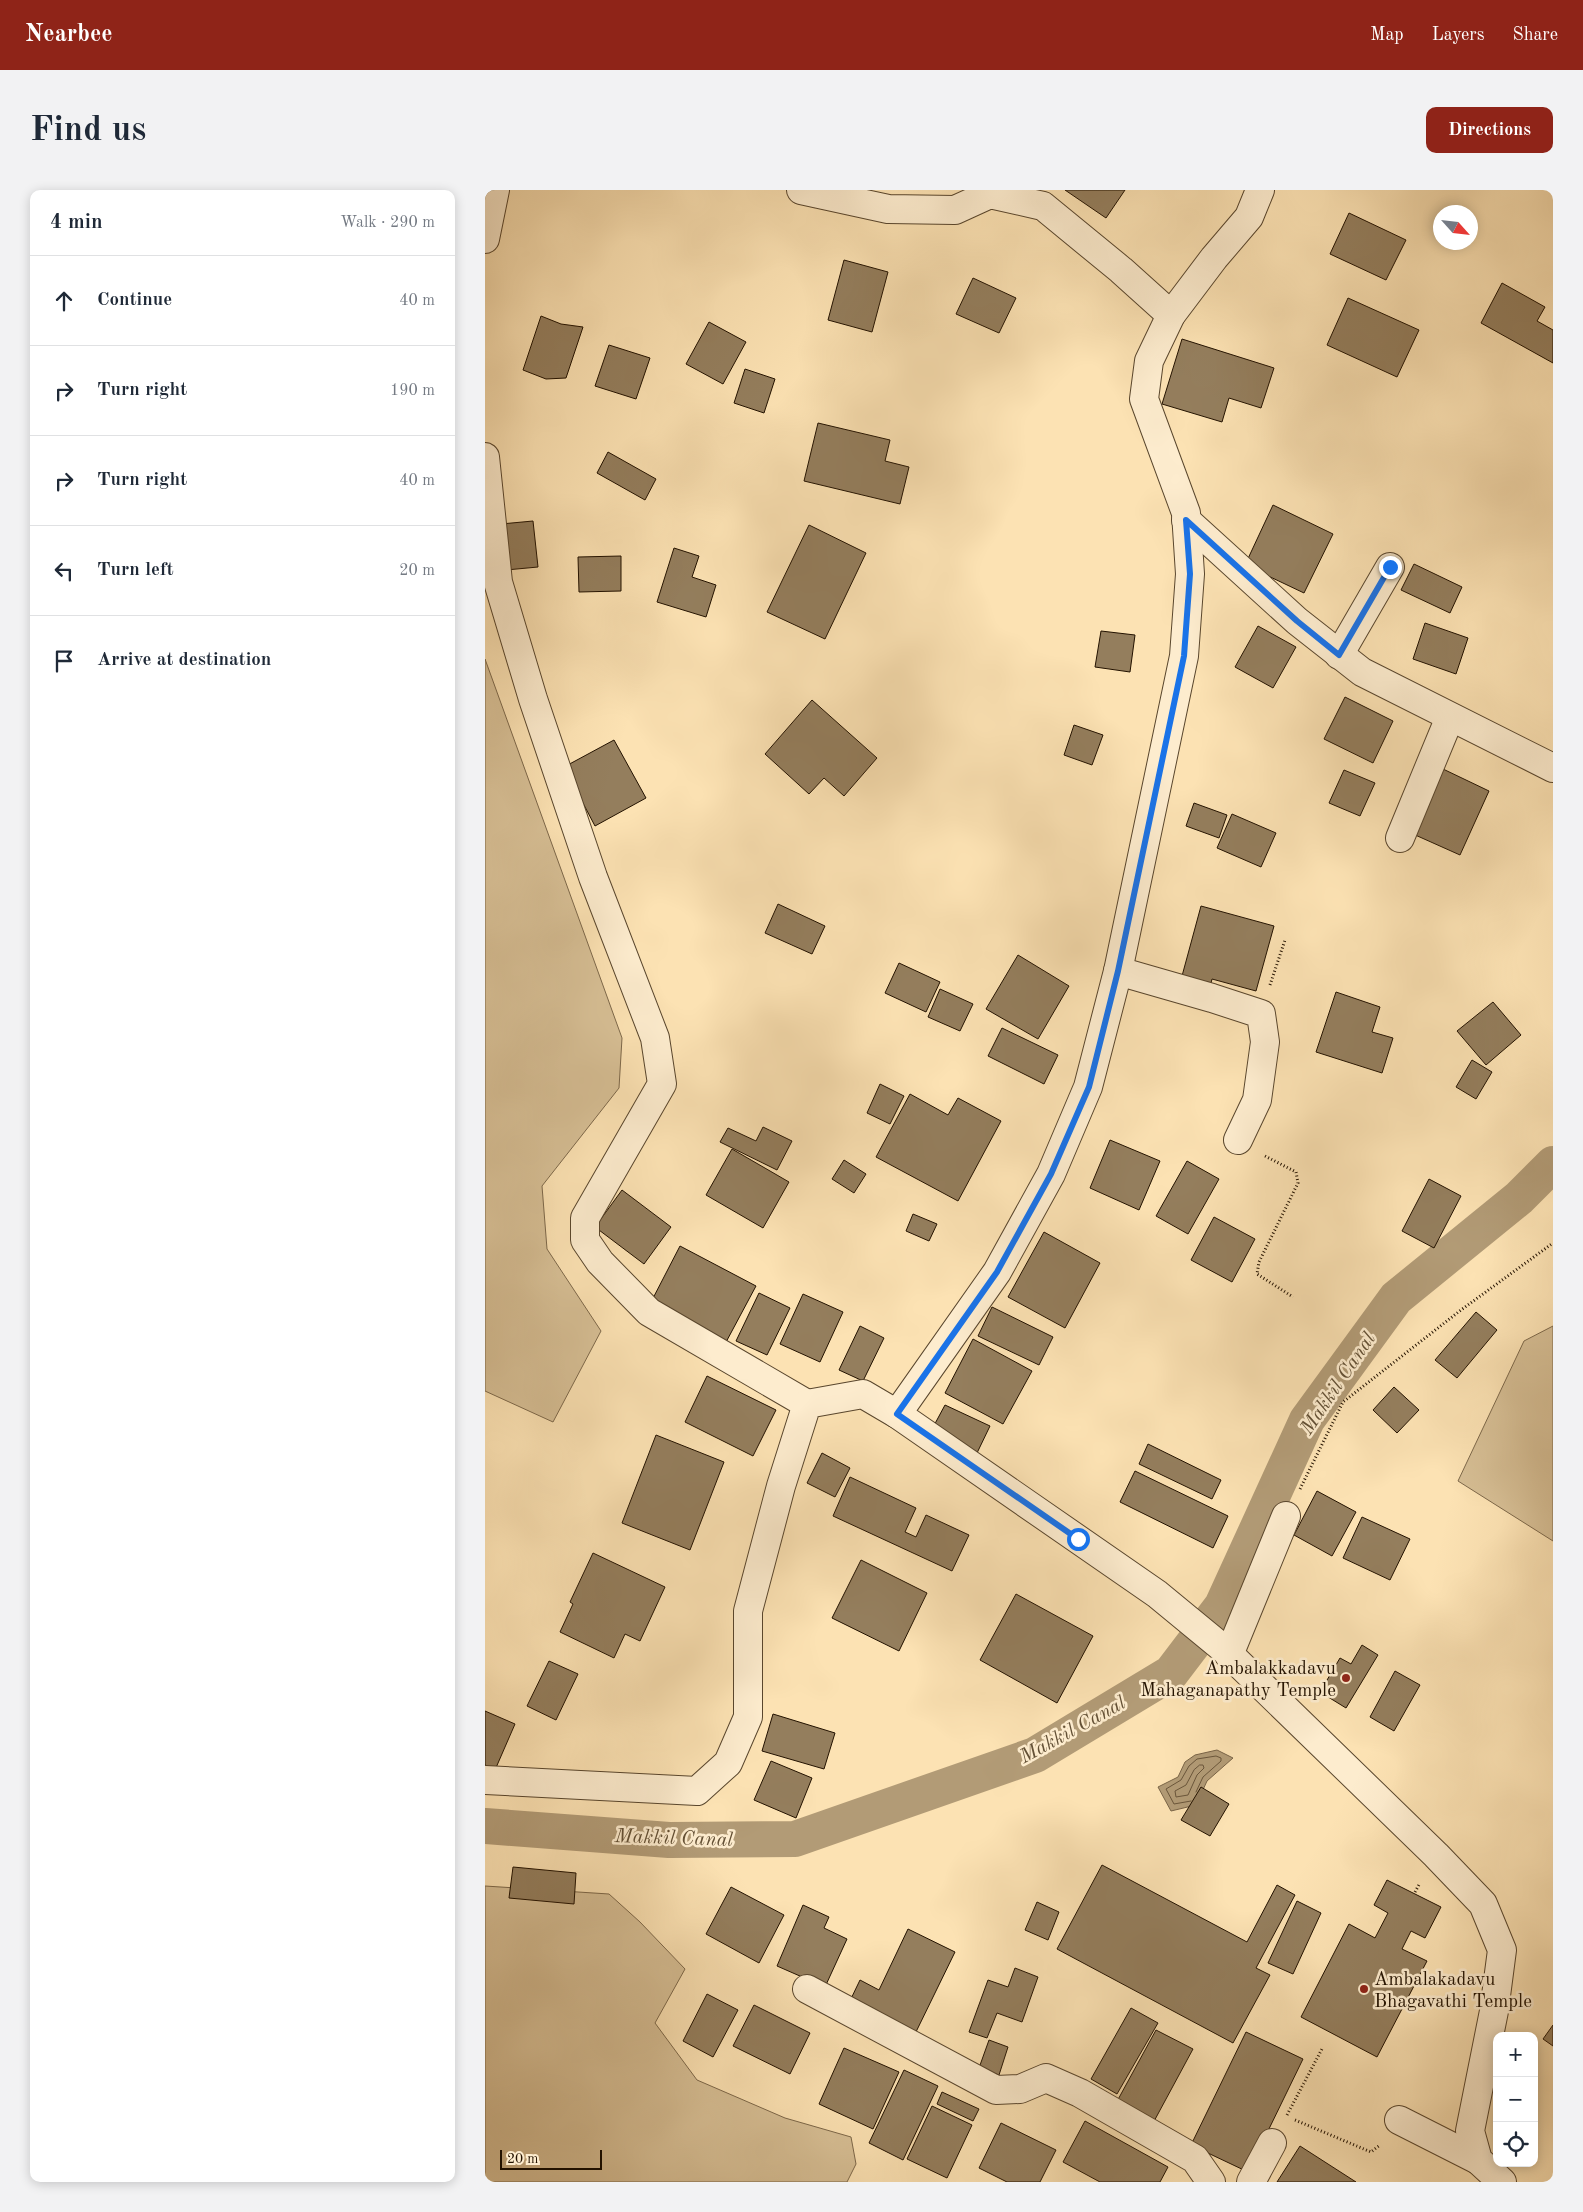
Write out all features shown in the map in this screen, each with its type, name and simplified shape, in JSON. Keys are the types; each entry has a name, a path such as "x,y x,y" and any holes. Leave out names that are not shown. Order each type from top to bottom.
{"street":[{"path":"485,239 495,190"},
{"path":"801,190 888,209 955,210 990,194 1043,206 1121,270 1171,315"},
{"path":"897,1414 997,1272 1051,1174 1089,1087 1118,971 1184,656 1190,574 1186,513 1144,399 1149,360 1171,315 1214,258 1249,217 1260,190"},
{"path":"485,457 498,582 533,699 593,877 655,1038 662,1084 585,1218 585,1240 600,1262 649,1312 807,1404 863,1394 897,1414 1157,1594 1227,1653 1436,1855 1483,1904 1502,1950 1494,2011 1470,2131 1478,2160"},
{"path":"1186,520 1297,621 1362,672 1553,768"},
{"path":"1339,655 1390,567"},
{"path":"1400,838 1450,717"},
{"path":"1118,971 1261,1014 1265,1042 1257,1100 1237,1140"},
{"path":"485,1780 697,1791 728,1763 748,1717 748,1611 781,1486 807,1404"},
{"path":"1227,1653 1286,1516"},
{"path":"807,1989 996,2090 1020,2089 1046,2078 1080,2093 1195,2159 1211,2182"},
{"path":"1399,2120 1478,2160 1502,2182"},
{"path":"1251,2182 1272,2143"}],"path":[{"path":"1261,1014 1285,940"},
{"path":"1237,1140 1296,1172 1298,1183 1259,1262 1257,1274 1293,1298"},
{"path":"1286,1516 1343,1402 1461,1310 1553,1244"},
{"path":"1323,2047 1285,2118 1305,2123 1348,2144 1371,2152 1399,2120"}],"shaded area":[{"path":"485,659 622,1038 619,1088 542,1186 547,1249 601,1331 553,1422 485,1391"},
{"path":"1553,1326 1553,1541 1458,1481 1524,1341"},
{"path":"485,1886 609,1894 640,1922 685,1969 655,2023 697,2080 785,2118 851,2137 856,2164 847,2182 485,2182"}],"water":[{"path":"1217,1750 1233,1758 1207,1781 1196,1805 1171,1811 1158,1787 1178,1777 1185,1762 1195,1755"}],"building":[{"path":"1065,190 1125,190 1106,218"},
{"path":"1349,213 1406,240 1386,280 1330,254"},
{"path":"844,260 888,272 872,332 828,320"},
{"path":"973,278 1016,298 999,333 956,314"},
{"path":"1502,283 1545,307 1537,321 1553,330 1553,363 1481,323"},
{"path":"1348,298 1419,330 1397,377 1327,345"},
{"path":"541,316 561,324 583,327 566,378 546,379 523,370"},
{"path":"709,322 746,342 723,384 686,364"},
{"path":"1182,339 1274,368 1261,408 1229,398 1222,422 1162,404"},
{"path":"609,345 650,358 636,399 595,386"},
{"path":"745,369 775,379 764,413 734,403"},
{"path":"818,423 890,440 885,461 909,467 900,504 804,481"},
{"path":"608,452 656,479 645,500 597,473"},
{"path":"1273,505 1333,534 1304,593 1245,565"},
{"path":"533,521 538,567 506,570 501,524"},
{"path":"809,525 866,553 825,639 767,612"},
{"path":"674,548 699,556 692,577 716,585 706,617 657,602"},
{"path":"621,556 621,591 579,592 578,557"},
{"path":"1414,564 1462,587 1450,613 1401,590"},
{"path":"1425,623 1468,638 1456,674 1413,659"},
{"path":"1258,626 1296,647 1273,688 1235,667"},
{"path":"1101,631 1135,635 1130,672 1095,667"},
{"path":"1345,697 1393,721 1373,763 1324,739"},
{"path":"812,700 877,758 844,796 824,778 809,794 765,754"},
{"path":"1074,725 1103,735 1092,765 1064,755"},
{"path":"614,740 646,798 595,826 564,767"},
{"path":"1443,769 1489,791 1460,855 1413,834"},
{"path":"1344,770 1375,783 1360,816 1329,803"},
{"path":"1194,803 1227,815 1219,838 1186,826"},
{"path":"1232,814 1276,833 1261,867 1217,848"},
{"path":"778,904 825,926 812,954 765,933"},
{"path":"1201,906 1274,926 1256,991 1212,979 1211,983 1182,976"},
{"path":"1018,955 1069,986 1038,1039 986,1009"},
{"path":"899,963 940,982 926,1012 885,993"},
{"path":"940,989 973,1004 960,1031 928,1017"},
{"path":"1336,992 1380,1007 1372,1032 1393,1038 1382,1073 1316,1052"},
{"path":"1493,1002 1521,1035 1486,1065 1457,1031"},
{"path":"1002,1028 1058,1055 1044,1084 988,1056"},
{"path":"1472,1060 1492,1072 1476,1099 1456,1087"},
{"path":"880,1084 904,1096 890,1124 867,1113"},
{"path":"910,1094 948,1115 958,1098 1001,1121 958,1201 876,1157"},
{"path":"763,1127 792,1141 777,1170 720,1142 728,1128 756,1141"},
{"path":"1110,1140 1160,1161 1139,1210 1090,1188"},
{"path":"732,1149 789,1182 763,1228 706,1195"},
{"path":"844,1160 866,1174 854,1193 832,1179"},
{"path":"1187,1161 1219,1179 1188,1234 1156,1216"},
{"path":"1429,1179 1461,1196 1434,1248 1402,1231"},
{"path":"622,1190 671,1227 644,1264 595,1227"},
{"path":"913,1214 937,1224 929,1241 906,1231"},
{"path":"1214,1217 1255,1239 1232,1282 1191,1260"},
{"path":"1044,1232 1100,1263 1065,1328 1008,1297"},
{"path":"680,1246 756,1286 725,1344 650,1304"},
{"path":"759,1293 790,1308 767,1355 736,1341"},
{"path":"803,1294 843,1312 820,1362 780,1344"},
{"path":"992,1307 1053,1337 1039,1365 978,1336"},
{"path":"1476,1312 1497,1330 1457,1378 1435,1360"},
{"path":"860,1326 884,1338 863,1381 839,1370"},
{"path":"973,1339 1032,1371 1003,1424 945,1393"},
{"path":"707,1376 776,1410 753,1456 685,1422"},
{"path":"1394,1387 1419,1410 1397,1433 1373,1410"},
{"path":"945,1405 990,1426 977,1453 931,1431"},
{"path":"656,1435 724,1462 690,1550 622,1523"},
{"path":"1148,1444 1221,1480 1212,1499 1139,1464"},
{"path":"822,1453 850,1468 835,1497 807,1483"},
{"path":"1135,1471 1228,1516 1213,1548 1120,1502"},
{"path":"850,1477 916,1508 905,1532 916,1537 926,1515 969,1535 952,1571 833,1516"},
{"path":"1317,1491 1356,1512 1332,1556 1294,1535"},
{"path":"1362,1517 1410,1539 1390,1580 1343,1558"},
{"path":"593,1553 665,1587 640,1641 625,1634 614,1658 560,1632 573,1604 570,1602"},
{"path":"861,1560 927,1593 899,1651 832,1618"},
{"path":"1016,1594 1093,1636 1057,1703 980,1660"},
{"name":"Ambalakkadavu Mahaganapathy Temple","path":"1362,1645 1378,1655 1346,1708 1320,1692 1340,1658 1351,1664"},
{"path":"549,1661 578,1674 556,1720 527,1706"},
{"path":"1395,1671 1420,1685 1394,1731 1370,1717"},
{"path":"485,1711 515,1724 495,1770 485,1765"},
{"path":"773,1714 835,1733 824,1769 762,1751"},
{"path":"771,1761 812,1778 796,1818 754,1800"},
{"path":"1201,1787 1229,1804 1210,1836 1181,1820"},
{"path":"1102,1865 1247,1942 1277,1885 1295,1895 1256,1968 1270,1975 1233,2043 1057,1949"},
{"path":"513,1867 576,1873 574,1904 509,1898"},
{"name":"Ambalakadavu Bhagavathi Temple","path":"1387,1880 1441,1907 1425,1938 1411,1931 1402,1949 1427,1961 1377,2057 1301,2017 1349,1924 1375,1938 1388,1913 1374,1905"},
{"path":"731,1887 784,1915 759,1963 706,1934"},
{"path":"1297,1901 1321,1913 1293,1974 1268,1963"},
{"path":"1037,1902 1059,1912 1048,1940 1025,1930"},
{"path":"803,1905 829,1917 824,1928 847,1939 825,1987 777,1966"},
{"path":"908,1929 955,1952 914,2036 848,2005 860,1980 879,1990"},
{"path":"1015,1968 1038,1977 1022,2022 997,2013 987,2038 969,2032 988,1980 1008,1987"},
{"path":"707,1994 738,2010 713,2057 683,2041"},
{"path":"754,2005 810,2033 790,2074 733,2046"},
{"path":"1131,2008 1158,2023 1117,2094 1091,2079"},
{"path":"1553,2025 1553,2046 1543,2039"},
{"path":"1156,2030 1193,2049 1152,2125 1115,2105"},
{"path":"1246,2032 1303,2059 1248,2172 1191,2145"},
{"path":"989,2040 1008,2047 999,2075 979,2068"},
{"path":"844,2048 899,2072 873,2129 819,2104"},
{"path":"904,2070 938,2086 903,2160 869,2143"},
{"path":"942,2092 979,2109 973,2121 937,2104"},
{"path":"932,2106 972,2125 947,2178 907,2159"},
{"path":"1085,2121 1168,2167 1160,2182 1100,2182 1063,2162"},
{"path":"1001,2123 1056,2150 1040,2182 1007,2182 979,2168"},
{"path":"1300,2146 1356,2182 1277,2182"}],"waterway":[{"name":"Makkil Canal","path":"485,1826 669,1840 795,1839 1035,1755 1171,1673 1222,1606 1307,1420 1396,1298 1519,1198 1553,1164"}],"place":[{"name":"Ambalakkadavu Mahaganapathy Temple","path":"1346,1678"},
{"name":"Ambalakadavu Bhagavathi Temple","path":"1364,1989"}],"route":[{"path":"1078,1539 897,1414 997,1272 1051,1174 1089,1087 1118,971 1184,656 1190,574 1186,520 1297,621 1339,655 1390,567"}]}
